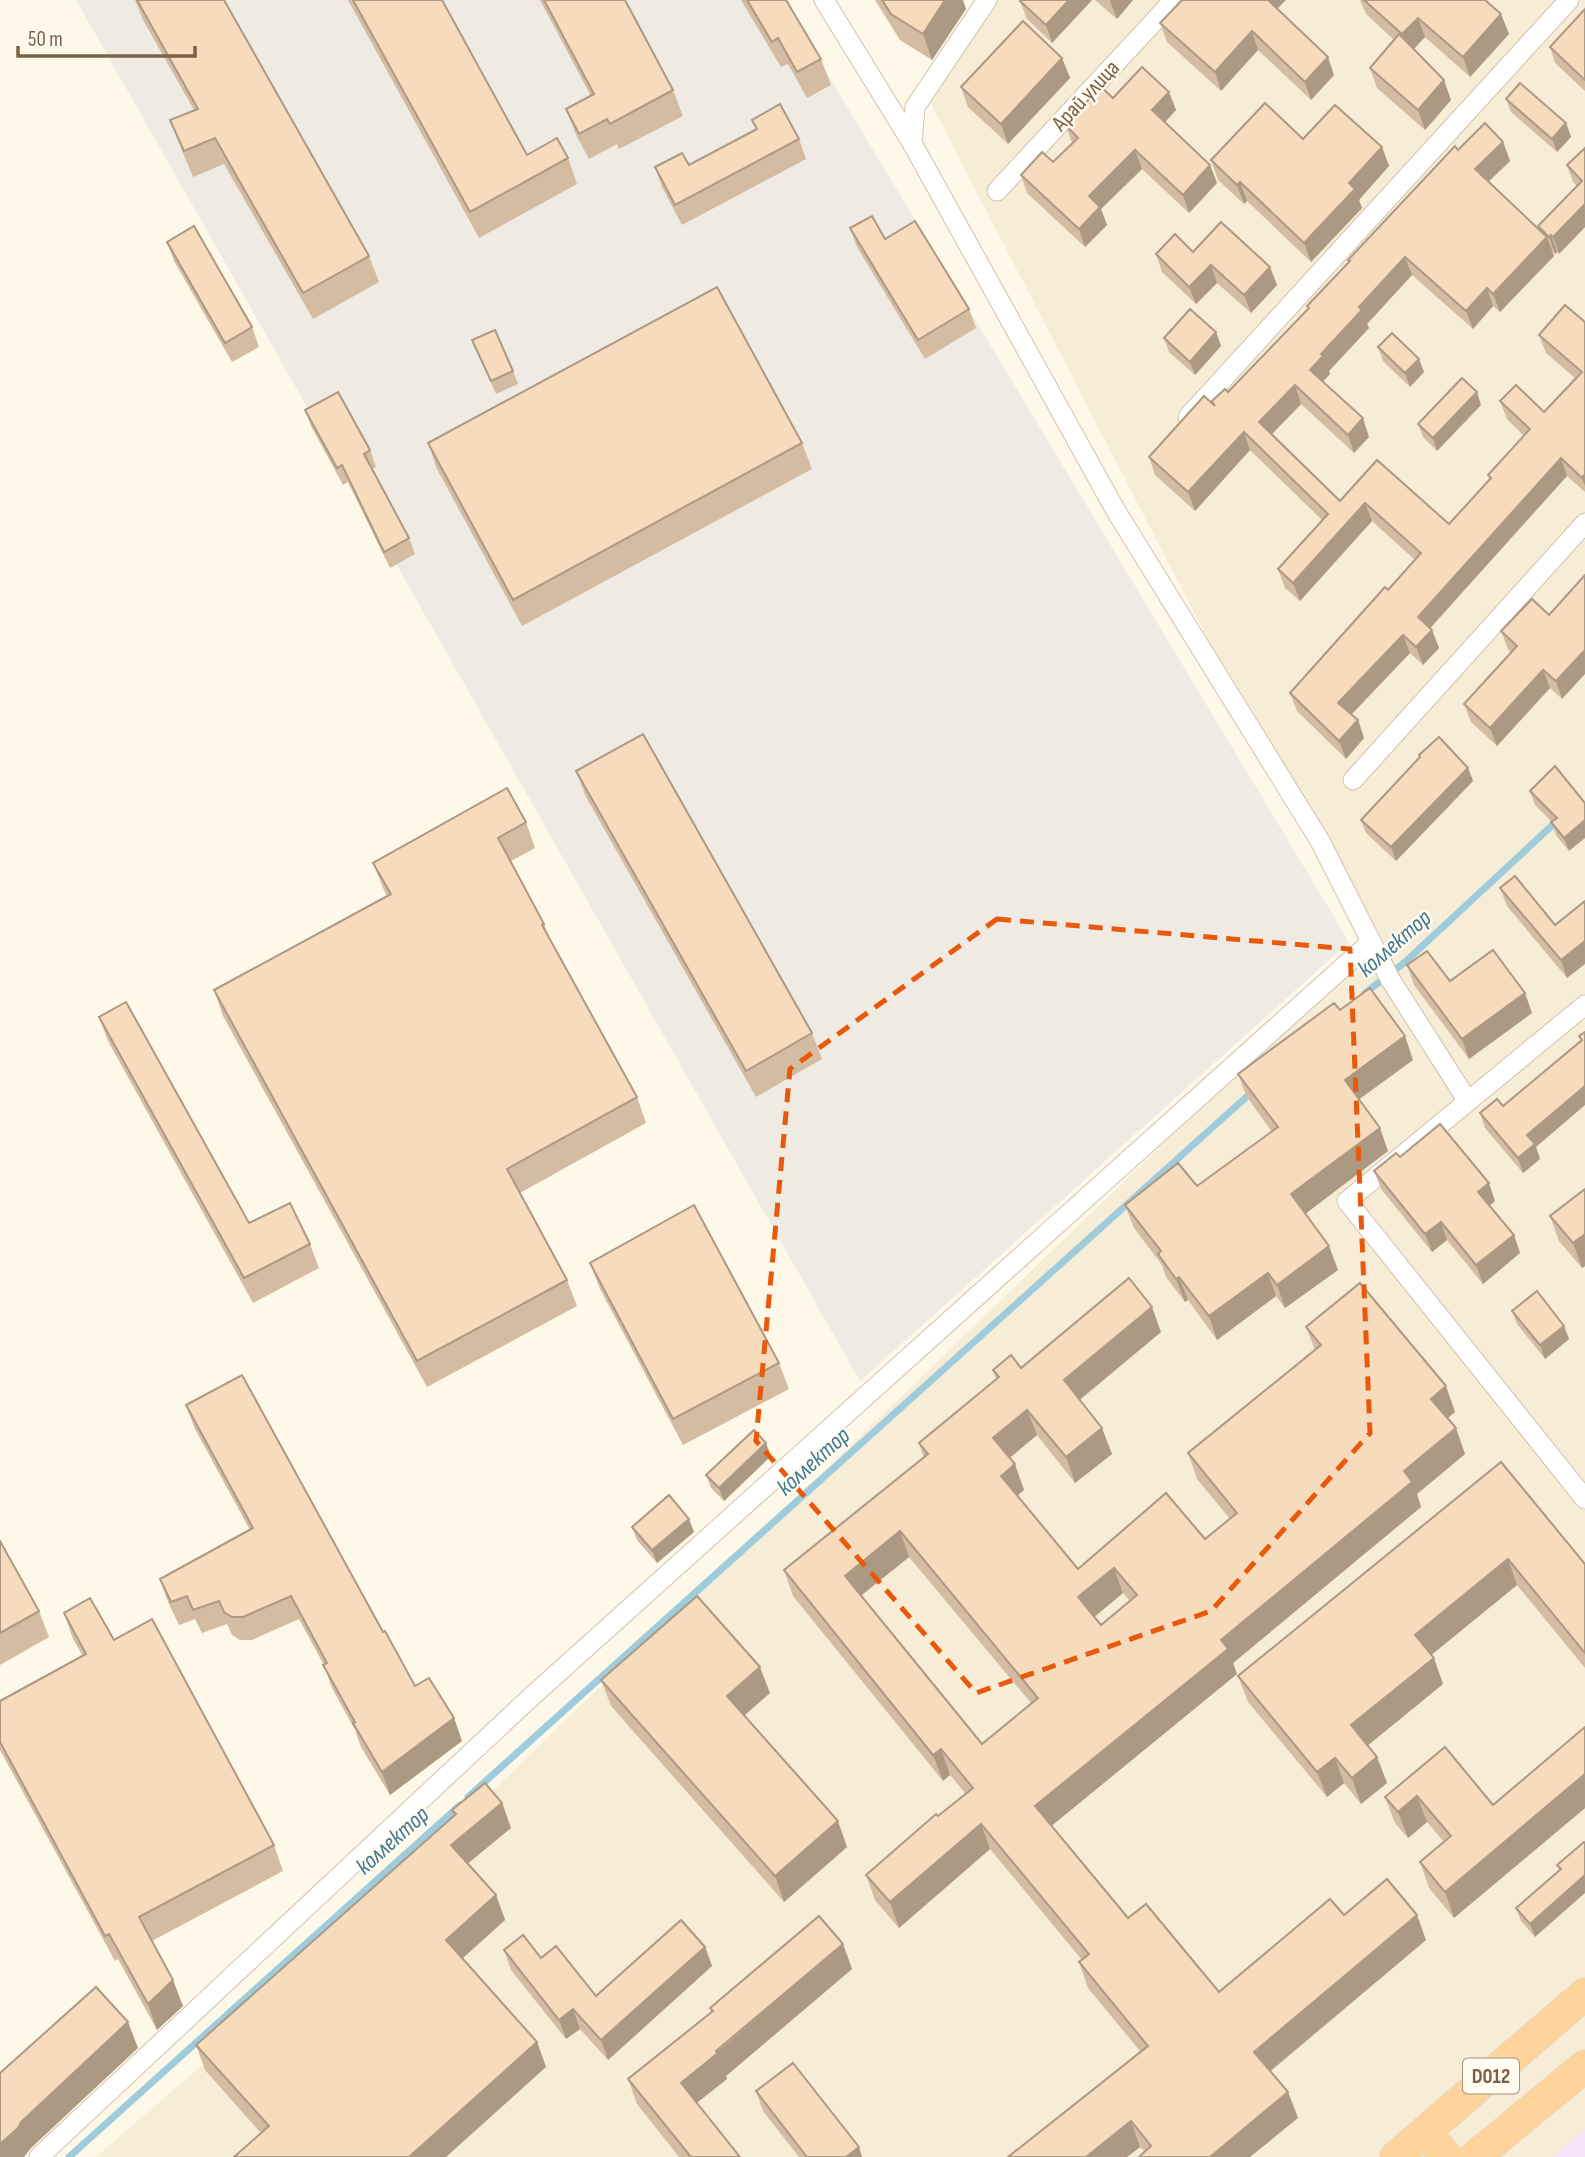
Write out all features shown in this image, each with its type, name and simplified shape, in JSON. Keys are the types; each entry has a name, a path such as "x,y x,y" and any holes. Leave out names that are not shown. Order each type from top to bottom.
{"highway":[{"name":"D012","path":"1396,2157 1585,1994"},
{"name":"D012","path":"1475,2157 1585,2066"},
{"path":"1425,2133 1447,2157"}],"street":[{"path":"824,0 912,143 1116,510 1320,841 1390,979 1468,1100"},
{"path":"912,143 915,107 987,0"},
{"name":"Арай улица","path":"997,191 1174,0"},
{"path":"1176,430 1569,0"},
{"path":"1353,780 1585,523"},
{"path":"39,2157 531,1696 1374,947"},
{"path":"1585,1005 1347,1202 1585,1499"}],"highlighted area":[{"path":"997,919 1350,949 1370,1433 1211,1611 976,1693 756,1441 790,1069"}],"shaded area":[{"path":"76,0 783,0 1349,942 860,1381"},
{"path":"987,0 1585,0 1585,2157 96,2157 260,2015 1367,947 925,92"},
{"path":"1585,2129 1585,2157 1553,2157"}],"building":[{"path":"137,0 224,0 369,256 303,293 215,138 184,151 170,120 198,109"},
{"path":"353,0 442,0 527,155 557,138 568,158 470,212"},
{"path":"544,0 625,0 673,90 610,124 607,119 579,134 566,109 594,94"},
{"path":"747,0 786,0 821,59 797,72 778,38 772,42"},
{"path":"882,0 945,0 923,34 891,14"},
{"path":"1021,0 1069,0 1046,25"},
{"path":"1182,0 1268,0 1328,57 1305,82 1252,31 1215,72 1160,23"},
{"path":"1364,0 1485,0 1501,14 1463,57 1418,18 1402,34"},
{"path":"1585,9 1585,80 1550,47"},
{"path":"1023,21 1062,58 1001,124 961,87"},
{"path":"1399,34 1444,80 1418,110 1370,68"},
{"path":"1142,67 1169,92 1152,110 1210,165 1183,195 1135,150 1089,196 1100,207 1079,229 1021,175 1042,152 1053,162 1078,138 1065,124 1101,87 1113,98"},
{"path":"1520,83 1566,123 1552,139 1506,99"},
{"path":"1265,103 1303,139 1335,105 1382,147 1349,183 1355,189 1304,243 1240,182 1237,185 1211,160"},
{"path":"780,104 799,139 675,205 655,167 682,153 689,165 757,129 752,120"},
{"path":"1485,123 1503,142 1475,169 1547,237 1493,294 1487,288 1466,311 1405,257 1359,307 1362,310 1321,354 1323,356 1310,370 1363,418 1348,435 1295,385 1259,422 1340,501 1377,460 1449,524 1491,478 1488,475 1530,429 1500,401 1516,385 1544,412 1582,372 1539,335 1565,305 1585,322 1585,474 1582,478 1561,458 1418,617 1432,630 1416,647 1403,635 1338,703 1358,720 1339,741 1290,693 1385,587 1388,590 1421,553 1365,503 1293,583 1278,569 1328,514 1244,432 1188,492 1149,457 1204,396 1215,406 1212,401 1225,389 1228,392 1309,308 1307,306 1350,261 1348,260 1455,146 1458,150"},
{"path":"1585,148 1585,204 1553,237 1549,237 1538,226 1582,181 1567,165"},
{"path":"872,216 885,239 915,221 969,309 918,340 850,228"},
{"path":"1221,222 1270,267 1244,295 1211,265 1189,287 1156,254 1175,234 1193,252"},
{"path":"194,226 252,327 225,343 167,242"},
{"path":"717,287 802,443 513,600 428,443"},
{"path":"1190,309 1216,332 1190,362 1164,338"},
{"path":"495,330 513,371 491,381 472,340"},
{"path":"1392,333 1419,359 1405,373 1378,347"},
{"path":"1462,378 1477,392 1433,438 1418,424"},
{"path":"338,392 370,450 364,454 409,538 384,552 342,465 337,468 305,410"},
{"path":"1585,575 1585,650 1556,681 1543,670 1490,728 1464,704 1517,646 1501,631 1532,599 1549,615"},
{"path":"643,734 812,1033 746,1071 576,771"},
{"path":"1439,737 1468,768 1391,847 1361,820 1419,755"},
{"path":"1555,766 1585,803 1585,820 1564,838 1551,822 1557,818 1530,791"},
{"path":"507,788 526,822 498,838 544,924 542,925 637,1097 507,1169 567,1280 417,1361 214,990 391,894 373,863"},
{"path":"1515,876 1555,925 1585,901 1585,941 1561,960 1500,888"},
{"path":"1493,950 1525,993 1462,1039 1407,965 1427,951 1450,981"},
{"path":"1370,988 1405,1036 1345,1080 1380,1128 1291,1194 1329,1246 1277,1285 1268,1273 1209,1316 1179,1277 1176,1279 1158,1254 1161,1251 1125,1205 1178,1163 1197,1186 1278,1127 1238,1074 1334,1003 1340,1010"},
{"path":"126,1002 249,1223 290,1203 310,1244 244,1278 99,1017"},
{"path":"1585,1032 1585,1086 1527,1135 1535,1144 1518,1158 1480,1113 1497,1099 1503,1106 1582,1040 1579,1036"},
{"path":"1440,1124 1489,1183 1478,1192 1514,1235 1476,1265 1441,1222 1425,1234 1374,1171 1396,1153 1400,1157"},
{"path":"1585,1189 1585,1234 1573,1243 1550,1216"},
{"path":"694,1205 779,1363 673,1419 590,1263"},
{"path":"1129,1278 1152,1307 1064,1380 1102,1428 1066,1457 1027,1410 993,1438 1015,1464 1001,1476 1078,1569 1166,1493 1205,1539 1237,1513 1188,1453 1321,1345 1306,1327 1360,1283 1446,1386 1431,1399 1456,1428 1404,1471 1412,1482 1221,1640 1228,1649 1035,1806 1128,1918 1146,1904 1219,1992 1330,1899 1344,1915 1387,1879 1417,1915 1254,2052 1288,2092 1210,2157 1139,2157 1151,2146 1131,2121 1086,2157 1008,2157 1148,2046 1079,1962 1089,1954 981,1824 890,1902 866,1875 936,1814 938,1816 973,1788 941,1749 933,1755 784,1570 928,1454 919,1443 999,1377 993,1370 1011,1355 1021,1368","holes":["900,1531 1038,1698 982,1744 845,1576","1114,1568 1137,1595 1101,1625 1078,1597"]},
{"path":"1537,1291 1564,1326 1540,1345 1512,1311"},
{"path":"242,1375 415,1686 429,1678 454,1718 382,1772 323,1665 327,1663 291,1596 243,1617 232,1617 224,1612 219,1601 193,1610 187,1596 171,1602 160,1579 253,1528 186,1405"},
{"path":"754,1430 766,1443 719,1488 706,1475"},
{"path":"1501,1462 1585,1564 1585,1653 1508,1559 1415,1635 1434,1658 1351,1725 1377,1757 1352,1778 1335,1758 1317,1772 1238,1676"},
{"path":"669,1495 689,1519 652,1550 632,1527"},
{"path":"0,1541 39,1611 0,1633"},
{"path":"697,1596 760,1667 727,1696 838,1821 775,1876 601,1680"},
{"path":"90,1598 114,1640 152,1619 274,1845 139,1917 173,1980 148,2004 109,1934 105,1936 0,1742 0,1701 86,1654 64,1613"},
{"path":"1585,1727 1585,1774 1445,1892 1420,1862 1451,1836 1417,1796 1398,1812 1385,1797 1445,1747 1493,1805"},
{"path":"485,1783 502,1803 451,1845 496,1895 446,1940 537,2042 409,2157 234,2157 269,2126 196,2045 456,1814 452,1810"},
{"path":"1584,1842 1585,1875 1530,1924 1516,1908 1561,1869 1557,1865"},
{"path":"819,1916 843,1944 681,2083 740,2157 691,2157 628,2079 713,2011 710,2008"},
{"path":"681,1920 705,1947 601,2040 573,2009 559,2020 504,1950 523,1935 541,1958 556,1946 596,1996"},
{"path":"96,1987 128,2022 0,2144 0,2073"},
{"path":"793,2063 859,2147 846,2157 807,2157 756,2091"}],"waterway":[{"name":"коллектор","path":"1365,993 1404,963 1559,819"},
{"name":"коллектор","path":"468,1797 1253,1091"},
{"name":"коллектор","path":"69,2157 460,1805"}]}
